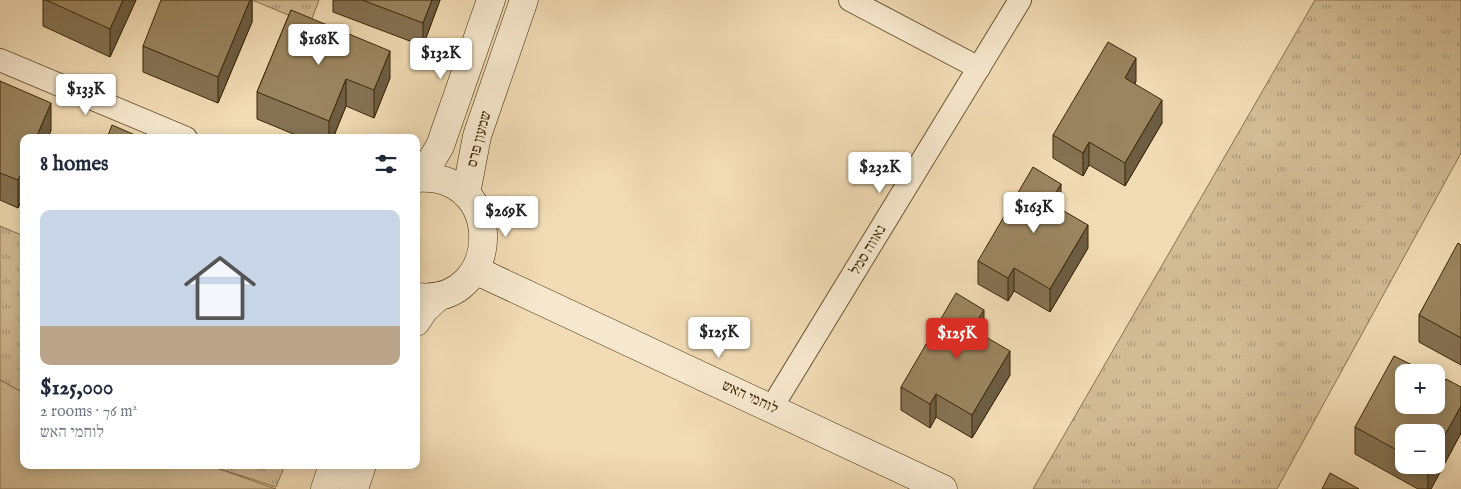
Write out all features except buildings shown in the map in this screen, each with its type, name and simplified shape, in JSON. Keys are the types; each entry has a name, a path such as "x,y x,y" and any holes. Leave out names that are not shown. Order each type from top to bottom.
{"street":[{"name":"שמעון פרס","path":"420,173 428,166 440,146 491,0"},
{"name":"שמעון פרס","path":"466,194 477,136 524,0"},
{"path":"850,0 979,68"},
{"name":"נאווה סמל","path":"772,407 1020,0"},
{"path":"0,60 176,134"},
{"path":"420,177 442,179 466,194 479,214 485,237 483,253 475,270 467,280 454,290 428,297 420,316"},
{"name":"לוחמי האש","path":"475,270 772,407 943,489"},
{"path":"325,489 332,469"},
{"path":"354,489 361,469"}],"green space":[{"path":"252,0 319,0 310,24"},
{"path":"1315,0 1461,0 1461,153 1277,489 1033,489"},
{"path":"0,226 20,234 20,391 0,380"},
{"path":"0,380 20,391 20,469 219,469 276,489 0,489"},
{"path":"220,469 283,469 276,487"}]}
